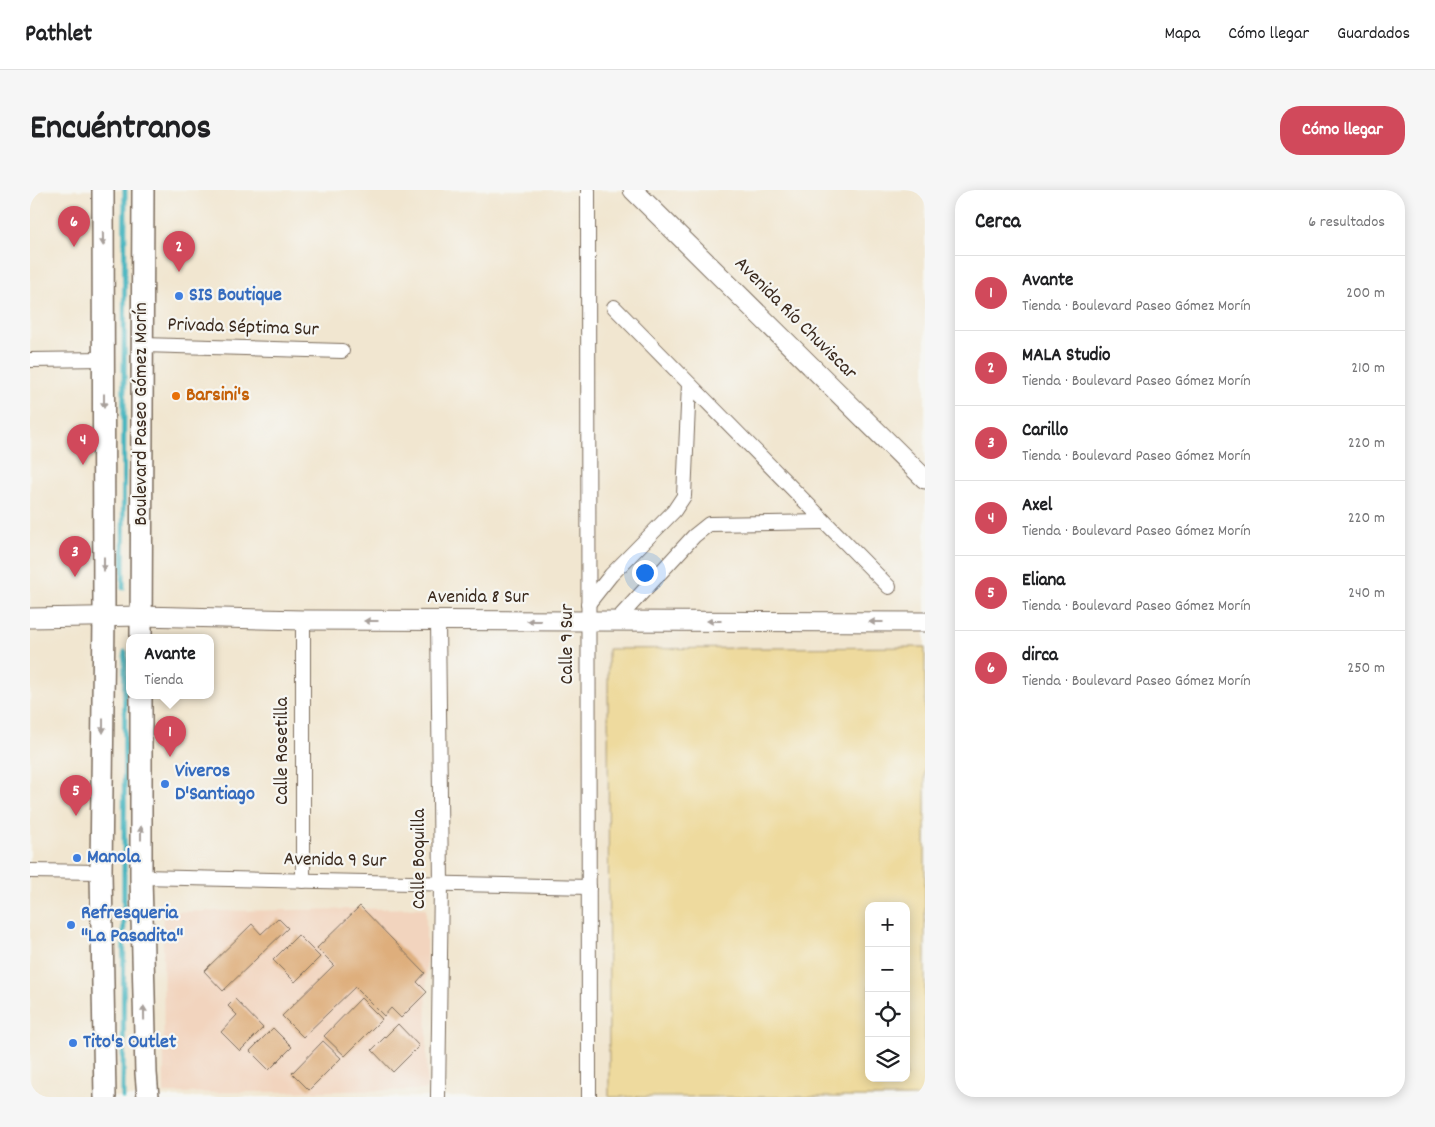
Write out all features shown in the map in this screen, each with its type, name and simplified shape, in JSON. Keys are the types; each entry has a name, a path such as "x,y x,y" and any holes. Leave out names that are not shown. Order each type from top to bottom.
{"main road":[{"name":"Boulevard Paseo Gómez Morín","path":"103,190 105,359 104,616 100,872 105,1097"},
{"name":"Boulevard Paseo Gómez Morín","path":"142,634 144,190"},
{"name":"Avenida Río Chuviscar","path":"633,190 925,479"},
{"name":"Avenida 8 Sur","path":"30,618 142,616 438,621 588,612 616,621 925,622"},
{"path":"141,699 141,877 148,1097"}],"street":[{"name":"Calle 9 Sur","path":"588,190 589,1097"},
{"path":"614,307 889,588"},
{"name":"Privada Séptima Sur","path":"143,345 342,351"},
{"path":"30,360 105,359"},
{"path":"588,612 611,574 674,510 684,496 689,384"},
{"path":"616,621 694,536 708,524 824,522"},
{"name":"Calle Rosetilla","path":"303,620 303,881"},
{"name":"Calle Boquilla","path":"438,621 441,884 438,1097"},
{"path":"30,871 100,872"},
{"name":"Avenida 9 Sur","path":"141,877 589,887"}],"shaded area":[{"path":"426,908 427,1090 164,1093 163,912"}],"sand":[{"path":"925,647 925,1097 609,1097 608,649"}],"building":[{"path":"360,906 425,973 417,982 427,992 401,1018 391,1008 384,1016 355,987 303,1037 282,1016 334,965 317,948"},
{"path":"278,918 288,928 223,991 204,971 252,924 261,934"},
{"path":"298,935 320,957 295,982 273,960"},
{"path":"361,998 382,1019 345,1056 324,1036"},
{"path":"235,999 263,1028 240,1051 221,1032 237,1015 228,1006"},
{"path":"398,1024 419,1046 393,1072 372,1050"},
{"path":"273,1028 292,1047 269,1070 250,1051"},
{"path":"323,1041 341,1058 309,1090 292,1073"}],"waterway":[{"path":"123,588 125,190"},
{"path":"123,1097 125,652"}],"place":[{"name":"dirca","path":"74,247"},
{"name":"MALA Studio","path":"179,272"},
{"name":"SIS Boutique","path":"179,296"},
{"name":"Barsini's","path":"176,396"},
{"name":"Axel","path":"83,465"},
{"name":"Carillo","path":"75,577"},
{"name":"Avante","path":"170,757"},
{"name":"Viveros D'Santiago","path":"165,784"},
{"name":"Eliana","path":"76,816"},
{"name":"Manola","path":"77,858"},
{"name":"Refresqueria \"La Pasadita\"","path":"71,925"},
{"name":"Tito's Outlet","path":"73,1043"}]}
